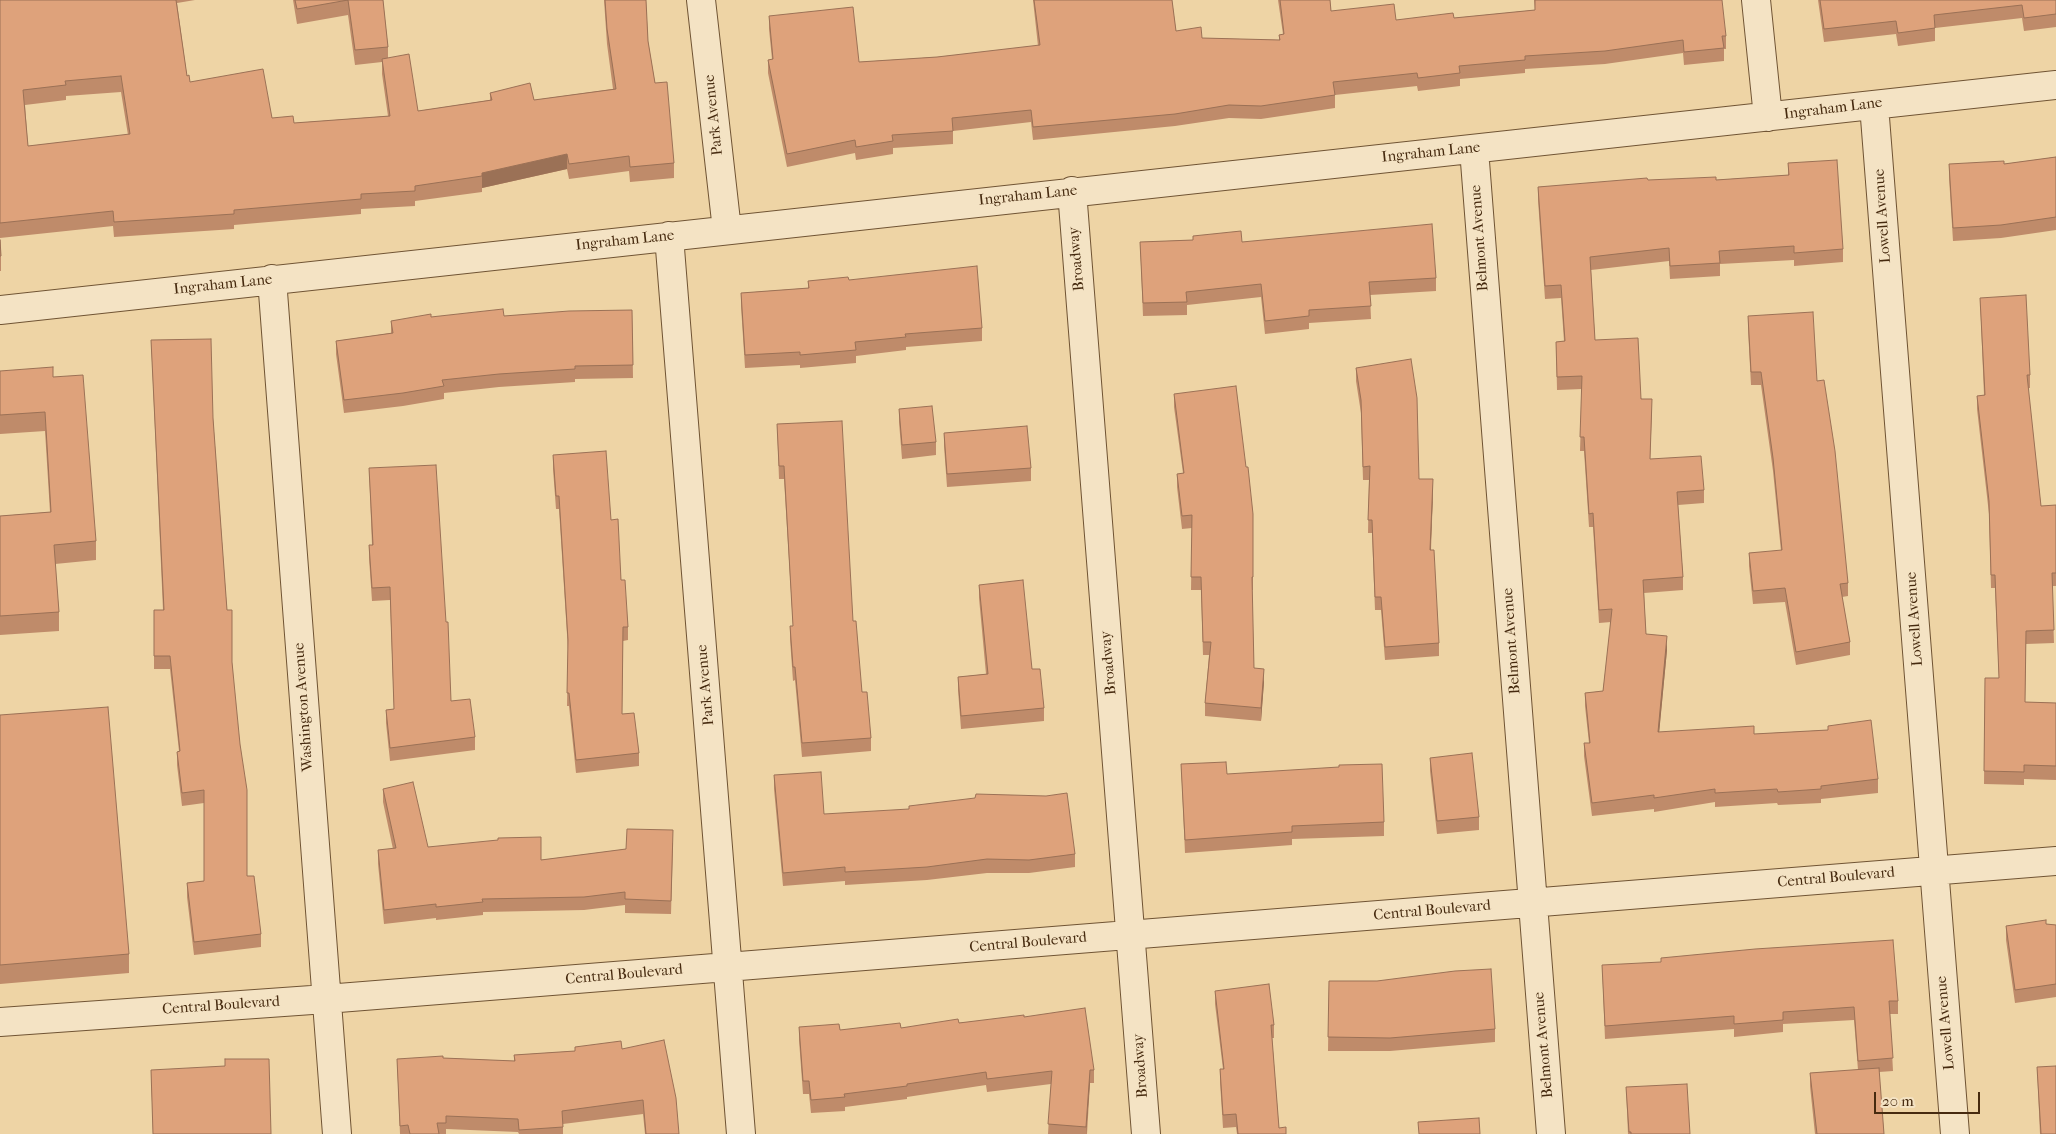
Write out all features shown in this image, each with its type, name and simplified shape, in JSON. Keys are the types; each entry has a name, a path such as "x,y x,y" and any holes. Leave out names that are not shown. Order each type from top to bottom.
{"street":[{"name":"Park Avenue","path":"701,0 727,230"},
{"path":"1756,0 1768,117"},
{"name":"Ingraham Lane","path":"0,310 1072,191 2056,85"},
{"name":"Lowell Avenue","path":"1874,105 1955,1134"},
{"name":"Belmont Avenue","path":"1474,149 1551,1134"},
{"name":"Broadway","path":"1072,191 1146,1134"},
{"name":"Park Avenue","path":"669,236 741,1134"},
{"name":"Washington Avenue","path":"272,280 337,1134"},
{"name":"Central Boulevard","path":"0,1022 326,999 2056,861"}],"building":[{"path":"0,0 176,0 187,76 189,75 190,82 263,69 272,118 293,116 294,123 390,116 382,59 409,54 418,111 492,100 490,93 530,83 534,100 616,89 607,29 605,0 646,0 648,41 655,83 667,82 674,163 630,167 629,156 569,164 567,154 482,173 482,176 415,186 415,191 361,194 361,199 234,210 234,214 114,222 113,211 0,223","holes":["121,76 130,134 28,146 23,90 66,85 65,81"]},
{"path":"295,0 348,0 297,9"},
{"path":"348,0 383,0 388,47 355,50"},
{"path":"1034,0 1172,0 1176,31 1201,27 1202,38 1280,40 1279,35 1284,34 1280,0 1330,0 1331,11 1394,4 1396,20 1453,13 1454,18 1535,10 1535,0 1722,0 1726,36 1722,36 1724,48 1684,52 1683,40 1605,51 1525,56 1525,60 1459,66 1460,73 1418,78 1417,73 1333,82 1335,95 1261,106 1229,105 1175,114 1033,127 1031,110 952,118 953,131 892,135 893,141 856,147 855,140 787,154 768,60 773,59 769,16 853,7 859,62 937,57 1040,45"},
{"path":"1820,0 2056,0 2056,14 2024,18 2022,5 1934,15 1935,28 1898,33 1896,21 1824,29"},
{"path":"2056,157 2056,217 2001,225 1953,228 1949,164 2004,161 2004,164"},
{"path":"1837,160 1843,249 1794,253 1794,246 1719,251 1720,263 1670,266 1669,248 1590,257 1595,340 1638,338 1641,399 1652,399 1650,459 1701,456 1704,490 1677,492 1683,577 1643,580 1646,634 1667,636 1658,732 1754,726 1754,734 1828,730 1828,726 1871,720 1878,779 1821,786 1821,789 1778,792 1777,789 1715,793 1715,789 1654,798 1654,795 1592,803 1584,743 1590,743 1585,693 1603,691 1612,609 1599,610 1593,513 1589,514 1584,437 1580,437 1582,376 1557,377 1556,342 1565,341 1561,285 1545,286 1538,187 1647,178 1648,180 1716,177 1716,180 1789,175 1788,163"},
{"path":"1432,224 1436,278 1369,282 1371,306 1309,310 1309,316 1265,321 1261,284 1186,292 1187,302 1143,303 1140,242 1193,240 1193,236 1241,231 1242,242"},
{"path":"977,266 982,328 905,334 906,337 855,342 856,350 800,355 800,352 745,355 741,293 809,288 808,281 848,277 849,280"},
{"path":"2026,295 2030,375 2027,375 2041,506 2056,505 2056,573 2052,573 2054,630 2026,631 2025,702 2056,703 2056,766 2024,765 2024,772 1984,771 1985,678 1999,678 1995,575 1991,575 1989,501 1977,396 1985,395 1980,298"},
{"path":"503,309 504,316 569,311 632,310 633,365 575,366 575,369 442,380 444,386 344,400 336,341 393,333 391,321 431,314 431,317"},
{"path":"1813,312 1817,381 1824,380 1835,451 1848,583 1840,584 1850,642 1796,652 1785,588 1753,591 1749,553 1782,550 1773,458 1761,372 1751,372 1748,316"},
{"path":"211,339 213,418 227,610 232,610 232,662 240,744 247,790 247,876 254,876 261,934 194,942 187,883 204,881 204,790 182,793 177,752 180,751 170,656 154,656 154,610 164,610 151,340"},
{"path":"1411,359 1417,398 1419,479 1433,479 1430,550 1434,550 1439,643 1385,647 1381,597 1375,597 1372,520 1368,520 1370,466 1363,467 1361,400 1356,368"},
{"path":"53,367 53,377 83,375 96,541 54,545 59,612 0,616 0,516 51,512 45,412 0,415 0,371"},
{"path":"1236,386 1253,514 1254,668 1264,669 1261,708 1205,703 1211,642 1203,642 1201,577 1191,577 1192,515 1182,516 1177,474 1184,473 1174,394"},
{"path":"932,406 936,442 902,445 899,409"},
{"path":"842,421 853,621 856,621 862,692 867,692 871,738 802,743 790,626 793,626 784,466 779,466 777,424"},
{"path":"1027,426 1031,468 947,474 944,433"},
{"path":"606,451 611,520 618,519 621,580 625,580 628,627 623,627 622,714 634,713 639,753 576,760 569,693 567,693 568,640 559,496 556,496 553,455"},
{"path":"436,465 446,622 448,622 451,701 470,699 475,737 390,748 386,710 394,709 390,587 372,588 369,545 373,545 369,468"},
{"path":"1023,580 1032,669 1040,669 1044,708 961,716 958,677 988,674 979,585"},
{"path":"108,707 129,954 0,965 0,715"},
{"path":"1472,753 1479,817 1437,821 1430,758"},
{"path":"1226,762 1227,774 1339,767 1339,765 1382,764 1384,822 1292,826 1292,832 1185,840 1181,764"},
{"path":"821,772 824,814 909,809 909,806 975,798 976,794 1046,796 1067,793 1075,854 1029,860 987,859 927,867 845,872 845,867 783,873 774,775"},
{"path":"413,782 428,847 498,840 498,838 541,837 541,860 626,849 627,829 673,830 671,901 625,899 625,892 584,897 482,899 483,902 436,907 436,904 384,910 378,850 396,848 383,789"},
{"path":"2046,920 2046,924 2056,925 2056,984 2015,990 2006,926"},
{"path":"1893,940 1898,1001 1889,1001 1893,1058 1858,1061 1854,1007 1783,1012 1783,1020 1734,1024 1734,1016 1605,1026 1602,965 1661,962 1661,958 1755,949"},
{"path":"1491,969 1495,1029 1390,1038 1328,1037 1329,981 1377,981 1455,971"},
{"path":"1269,984 1274,1025 1271,1025 1279,1128 1286,1127 1286,1134 1238,1134 1236,1114 1223,1115 1220,1069 1224,1069 1215,991"},
{"path":"1085,1008 1094,1070 1090,1070 1086,1127 1048,1124 1052,1071 987,1079 986,1072 907,1084 907,1086 844,1094 845,1097 811,1100 809,1081 803,1081 799,1027 839,1024 840,1030 900,1023 901,1028 958,1019 959,1023 1024,1015 1024,1017"},
{"path":"664,1040 676,1098 679,1134 646,1134 643,1100 562,1111 563,1127 519,1130 518,1119 446,1116 446,1123 437,1123 439,1134 410,1134 408,1125 400,1126 397,1059 443,1056 443,1058 515,1061 514,1055 575,1051 575,1047 621,1041 622,1049"},
{"path":"225,1059 269,1059 271,1134 153,1134 151,1070 225,1066"},
{"path":"2056,1066 2056,1134 2041,1134 2037,1067"},
{"path":"1879,1068 1884,1134 1817,1134 1810,1073"},
{"path":"1687,1084 1690,1134 1631,1134 1629,1132 1626,1087"},
{"path":"1479,1118 1480,1134 1419,1134 1418,1122"}]}
